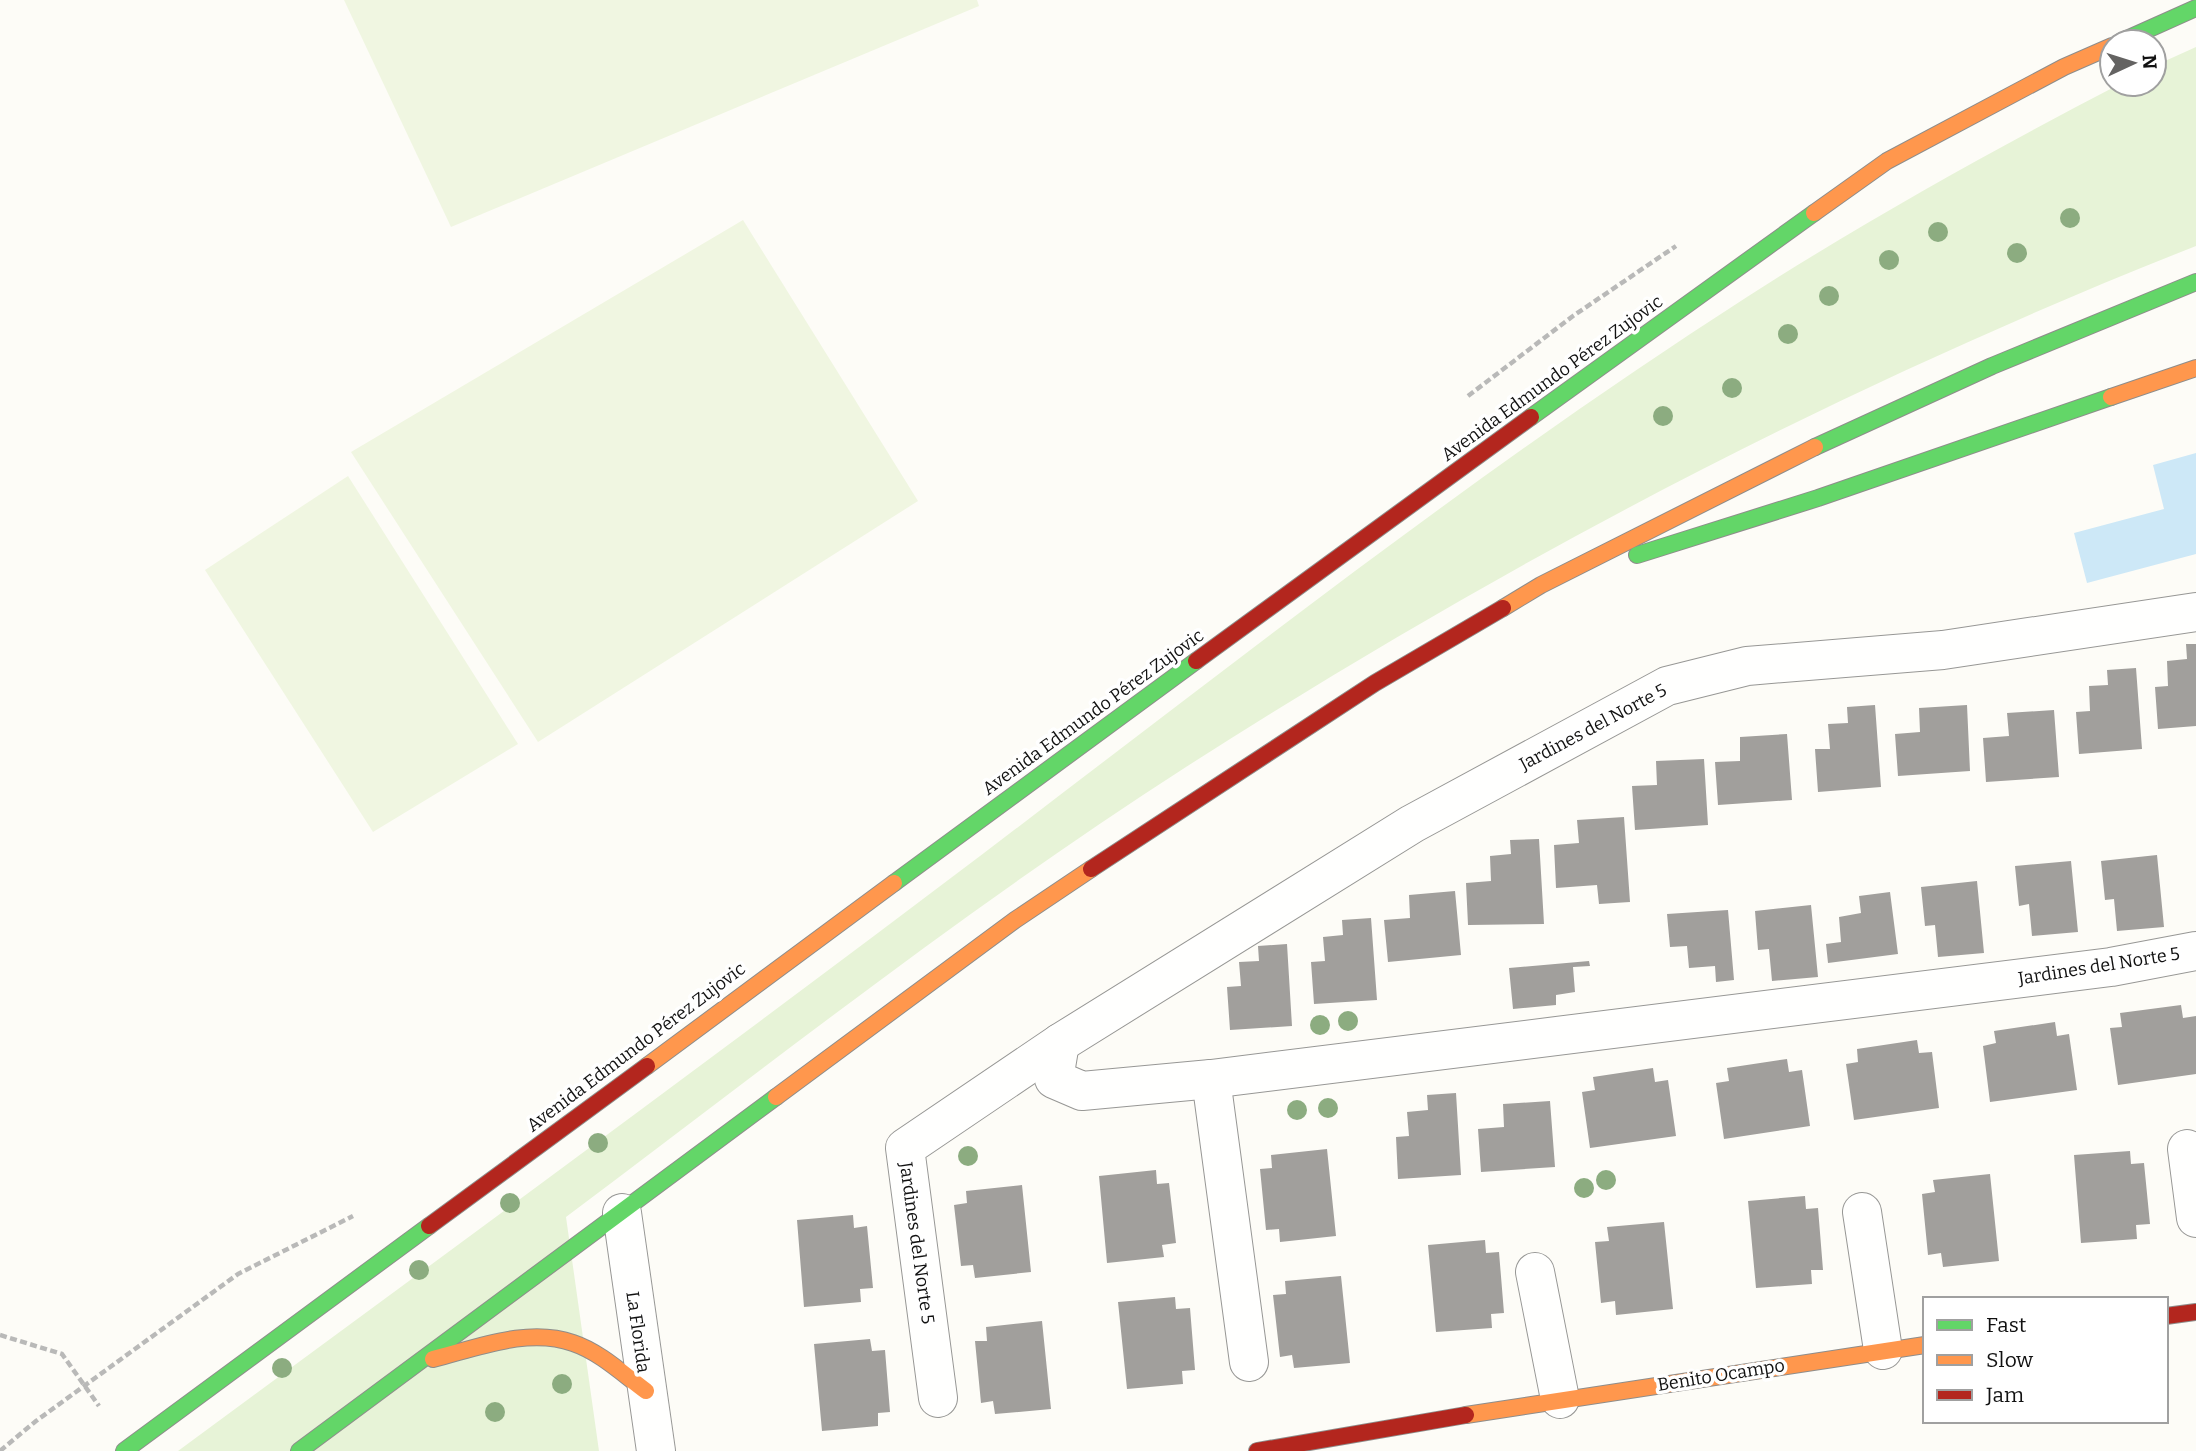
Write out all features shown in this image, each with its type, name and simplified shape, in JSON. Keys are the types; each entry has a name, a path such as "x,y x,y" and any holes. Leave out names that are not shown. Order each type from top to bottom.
{"main road":[{"path":"2151,28 2196,8"},
{"name":"Avenida Edmundo Pérez Zujovic","path":"124,1451 1287,593 1887,161 2064,67 2098,52"},
{"path":"299,1451 1015,920 1115,851 1375,683 1541,584 1804,452 1992,366 2196,282"},
{"path":"1541,584 1818,498 2196,368"},
{"path":"2168,1316 2196,1312"},
{"path":"417,1363 541,1337 570,1342 597,1354 646,1391"},
{"name":"Benito Ocampo","path":"1257,1451 1560,1399 1923,1345"}],"street":[{"name":"Jardines del Norte 5","path":"938,1398 905,1149 1060,1043 1412,824 1667,686 1747,666 1943,650 2196,612"},
{"name":"Jardines del Norte 5","path":"1060,1043 1054,1079 1082,1091 1211,1079 2111,967 2196,951"},
{"path":"1211,1079 1249,1362"},
{"path":"2187,1149 2196,1218"},
{"path":"1862,1212 1882,1350"},
{"name":"La Florida","path":"622,1213 656,1451"},
{"path":"1535,1272 1560,1399"}],"path":[{"path":"0,1335 62,1354 87,1385 124,1451"}],"green space":[{"path":"344,0 977,0 979,6 451,227"},
{"path":"2196,47 2196,246 1934,357 1805,418 1553,549 1307,691 1186,767 1027,874 872,986 566,1217 599,1451 178,1451 783,1004 1265,638 1551,429 1747,297 1884,213 1978,160 2098,96 2098,98 2168,98 2168,60"},
{"path":"743,220 918,501 538,742 351,452"},
{"path":"348,476 518,744 373,832 205,570"}],"water":[{"path":"2196,453 2196,554 2087,583 2074,533 2164,509 2153,465"}],"building":[{"path":"2186,644 2196,644 2196,726 2158,729 2155,687 2168,686 2167,661 2187,659"},
{"path":"2136,668 2142,749 2079,754 2076,712 2090,711 2089,686 2108,685 2107,670"},
{"path":"1875,705 1881,787 1818,792 1815,749 1830,749 1828,724 1848,723 1847,707"},
{"path":"1967,705 1970,771 1898,776 1895,734 1920,732 1919,708"},
{"path":"2054,710 2059,777 1986,782 1983,738 2009,736 2007,713"},
{"path":"1787,734 1792,800 1718,805 1715,762 1740,761 1740,737"},
{"path":"1704,759 1708,825 1635,830 1632,786 1657,785 1656,761"},
{"path":"1624,817 1630,902 1599,904 1597,885 1556,888 1554,845 1579,843 1577,820"},
{"path":"1539,839 1544,924 1468,925 1466,883 1491,881 1490,856 1511,854 1510,840"},
{"path":"2157,855 2164,927 2117,931 2114,899 2105,900 2101,861"},
{"path":"2071,861 2078,932 2032,936 2029,904 2019,906 2015,866"},
{"path":"1977,881 1984,953 1938,957 1935,925 1925,926 1921,887"},
{"path":"1455,891 1461,955 1388,962 1384,920 1410,918 1409,895"},
{"path":"1890,892 1898,954 1828,963 1826,944 1841,942 1839,917 1861,913 1859,896"},
{"path":"1811,905 1818,977 1772,981 1769,949 1758,950 1755,911"},
{"path":"1728,910 1734,980 1716,982 1715,966 1689,968 1687,946 1670,947 1667,914"},
{"path":"1371,918 1377,1000 1314,1004 1311,962 1325,961 1323,937 1343,935 1342,920"},
{"path":"1287,944 1292,1026 1230,1030 1227,987 1241,986 1239,962 1259,961 1258,946"},
{"path":"1589,961 1590,966 1573,967 1575,992 1556,995 1556,1005 1513,1009 1509,968"},
{"path":"2181,1005 2183,1018 2196,1016 2196,1074 2118,1085 2110,1028 2122,1027 2120,1013"},
{"path":"2055,1022 2057,1036 2069,1034 2077,1090 1990,1102 1983,1046 1996,1043 1994,1031"},
{"path":"1917,1040 1919,1053 1932,1052 1939,1108 1854,1120 1846,1064 1858,1062 1857,1049"},
{"path":"1787,1059 1789,1072 1802,1070 1810,1126 1724,1139 1716,1083 1729,1081 1727,1068"},
{"path":"1653,1068 1655,1082 1668,1080 1676,1136 1590,1148 1582,1092 1595,1090 1593,1077"},
{"path":"1456,1093 1461,1175 1398,1179 1396,1137 1409,1136 1407,1112 1428,1110 1427,1095"},
{"path":"1550,1101 1555,1167 1481,1172 1478,1129 1504,1127 1503,1104"},
{"path":"1327,1149 1336,1236 1280,1242 1279,1229 1266,1230 1260,1169 1272,1168 1271,1155"},
{"path":"2130,1151 2131,1164 2144,1163 2150,1224 2136,1225 2137,1239 2081,1243 2074,1155"},
{"path":"1156,1170 1157,1184 1169,1183 1176,1243 1162,1245 1164,1257 1107,1263 1099,1176"},
{"path":"1990,1174 1999,1261 1943,1267 1941,1253 1928,1255 1922,1194 1935,1192 1933,1180"},
{"path":"1022,1185 1031,1272 975,1278 973,1265 961,1266 954,1205 967,1203 966,1191"},
{"path":"1805,1196 1806,1209 1818,1208 1823,1270 1811,1270 1812,1284 1756,1288 1748,1201"},
{"path":"853,1215 854,1228 867,1226 873,1288 860,1289 861,1302 804,1307 797,1220"},
{"path":"1664,1222 1673,1309 1616,1315 1615,1301 1601,1303 1595,1242 1609,1241 1607,1227"},
{"path":"1485,1240 1486,1253 1499,1252 1504,1313 1491,1314 1492,1328 1436,1332 1428,1245"},
{"path":"1341,1276 1350,1363 1294,1368 1292,1355 1280,1357 1273,1295 1286,1294 1285,1281"},
{"path":"1175,1297 1176,1309 1190,1308 1195,1370 1182,1371 1183,1384 1127,1389 1118,1302"},
{"path":"1042,1321 1051,1409 995,1414 993,1401 981,1403 975,1341 987,1341 986,1327"},
{"path":"870,1339 872,1351 885,1350 890,1412 878,1413 878,1426 822,1431 814,1344"}],"traffic: fast":[{"path":"2151,28 2196,8"},
{"path":"1531,417 1814,213"},
{"path":"1815,447 1992,366 2196,282"},
{"path":"1637,555 1818,498 2111,397"},
{"path":"894,883 1196,661"},
{"path":"299,1451 776,1097"},
{"path":"124,1451 429,1226"}],"traffic: slow":[{"path":"1814,213 1887,161 2064,67 2098,52"},
{"path":"2111,397 2196,368"},
{"path":"1503,608 1541,585 1815,447"},
{"path":"776,1097 1015,920 1091,869"},
{"path":"647,1066 894,883"},
{"path":"433,1359 521,1338 556,1339 593,1352 646,1391"},
{"path":"1466,1415 1923,1345"}],"traffic: jam":[{"path":"1196,661 1531,417"},
{"path":"1091,869 1375,683 1503,608"},
{"path":"429,1226 647,1066"},
{"path":"2168,1316 2196,1312"},
{"path":"1257,1451 1466,1415"}]}
